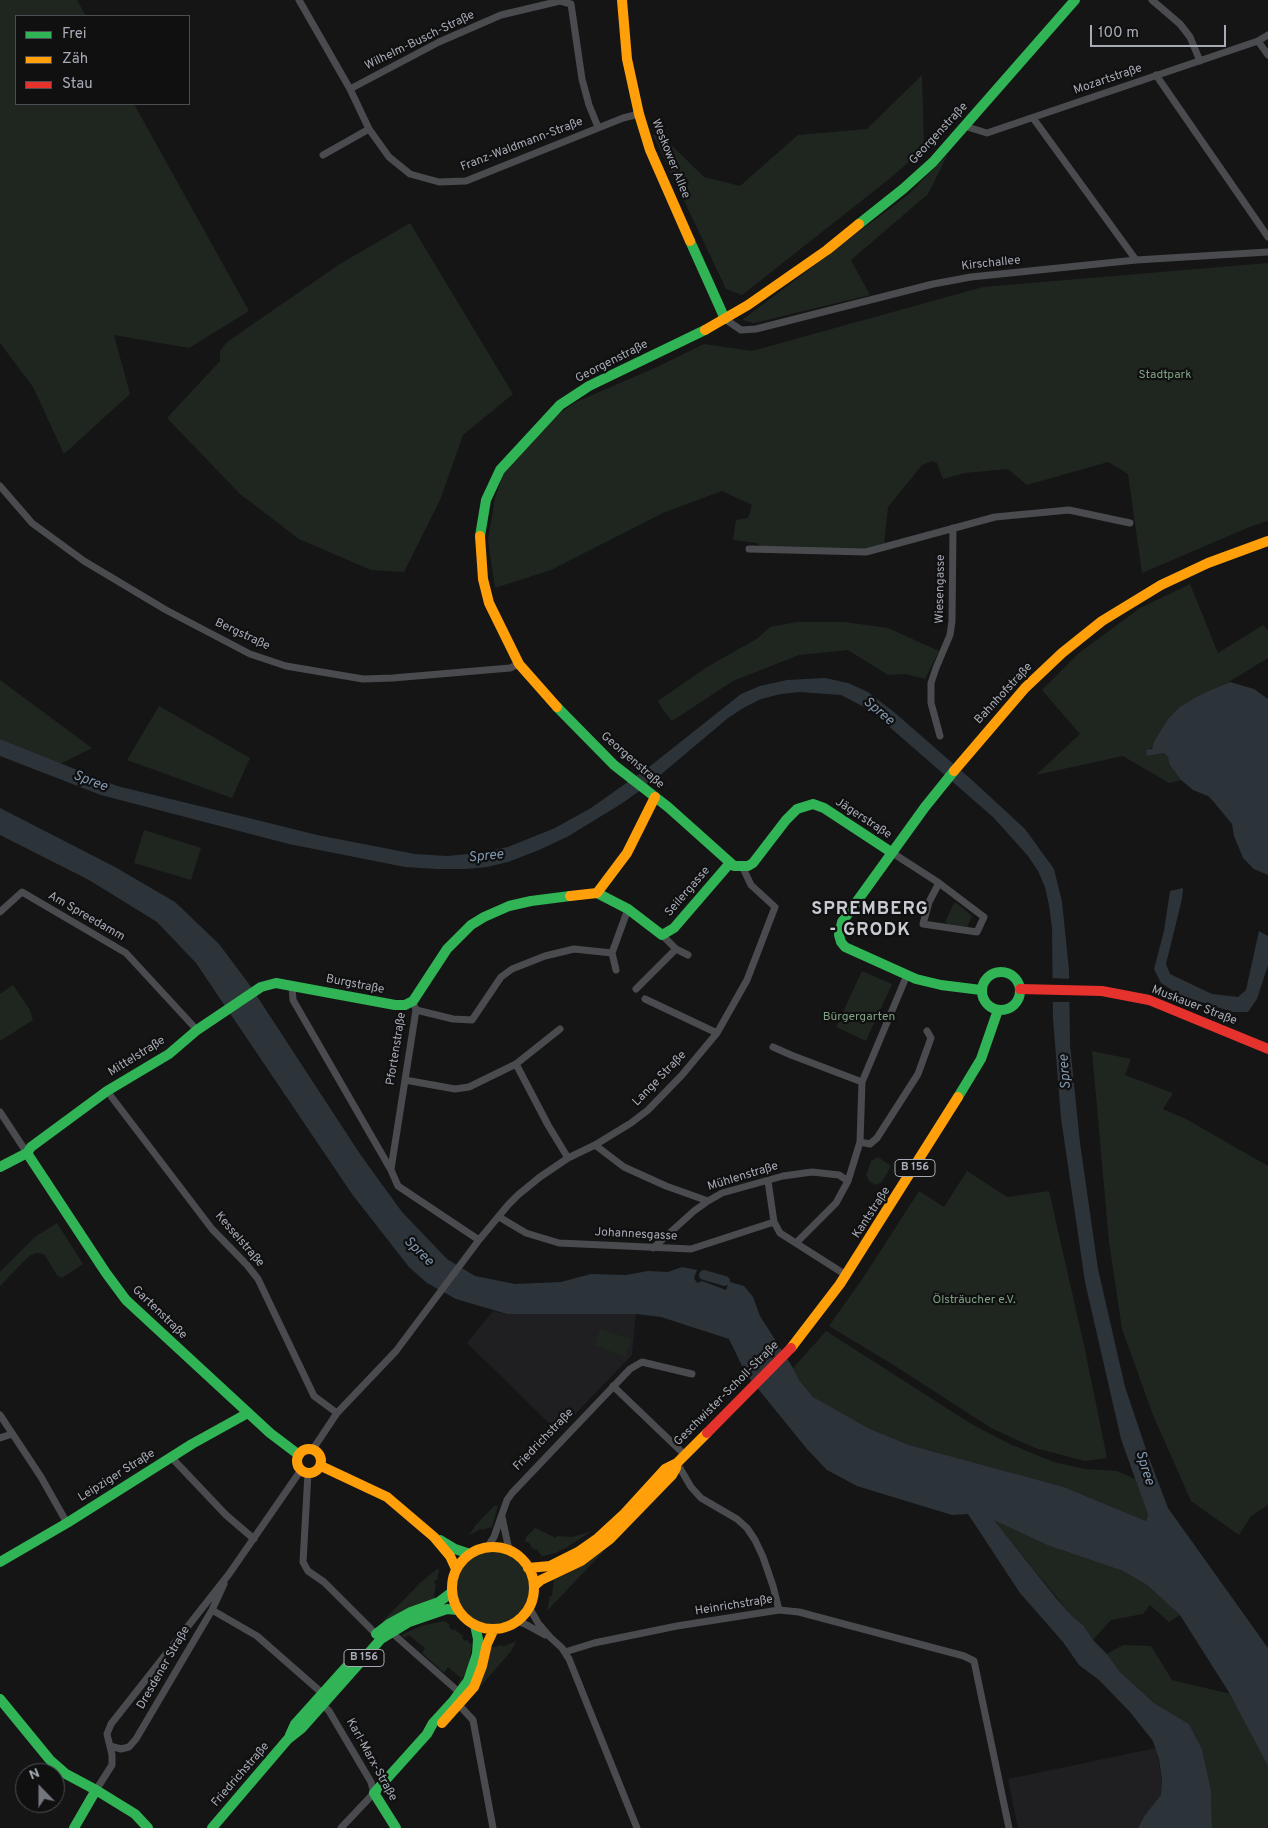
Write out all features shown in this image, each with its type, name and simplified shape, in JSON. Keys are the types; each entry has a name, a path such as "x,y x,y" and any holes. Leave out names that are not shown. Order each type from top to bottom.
{"main road":[{"name":"Weskower Allee","path":"622,0 627,59 639,114 650,150 725,319"},
{"name":"Georgenstraße","path":"736,866 614,765 559,709 519,664 489,603 483,579 480,535 486,500 500,470 560,405 589,386 680,342 748,305 827,250 903,190 933,162 1075,0"},
{"name":"Bahnhofstraße","path":"907,975 845,947 839,935 842,922 891,852 974,746 1031,682 1062,652 1102,621 1161,585 1208,563 1268,541"},
{"path":"652,795 627,853 597,893 628,909 662,935"},
{"name":"Jägerstraße","path":"736,866 748,866 753,862 792,814 802,807 813,804 831,812 891,852"},
{"name":"Seilergasse","path":"662,935 674,928 736,866"},
{"name":"Pfortenstraße","path":"414,1006 418,995 448,949 471,926 484,917 509,906 531,901 597,893"},
{"path":"997,972 1009,974 1018,983 1020,989 1020,995 1014,1005 1009,1009 998,1010 992,1009 984,1001 981,990 986,978 997,972"},
{"path":"907,975 941,985 981,990"},
{"name":"Mittelstraße","path":"0,1167 27,1153 31,1146 107,1091 169,1054 197,1030 262,987 276,983 292,986"},
{"name":"Burgstraße","path":"292,986 395,1005 414,1006"},
{"name":"Muskauer Straße","path":"1020,989 1102,991 1149,1000 1268,1049"},
{"name":"Kantstraße","path":"796,1342 816,1318 878,1228 935,1136 981,1059 991,1035 998,1010"},
{"name":"Gartenstraße","path":"27,1153 106,1273 126,1300 270,1433 299,1456"},
{"name":"Geschwister-Scholl-Straße","path":"528,1568 545,1567 578,1552 606,1530 668,1466 679,1461 747,1394 796,1342"},
{"name":"Leipziger Straße","path":"0,1562 248,1413"},
{"path":"305,1472 298,1464 299,1456 305,1450 313,1450 319,1454 321,1466 387,1497 434,1538 450,1556 456,1569"},
{"name":"Geschwister-Scholl-Straße","path":"534,1586 541,1580 581,1561 610,1539 672,1476 679,1461"},
{"name":"Dresdener Straße","path":"305,1472 316,1472 321,1466"},
{"path":"434,1538 455,1549 470,1554"},
{"path":"499,1547 509,1550 521,1558 528,1568 533,1579 533,1598 529,1607 516,1621 508,1626 494,1629 475,1625 463,1617 458,1610 452,1592 452,1583 456,1569 463,1559 470,1554 487,1548 499,1547"},
{"name":"Friedrichstraße","path":"212,1828 288,1738 296,1724 322,1693 376,1634 389,1624 411,1612 439,1602 452,1592"},
{"name":"Friedrichstraße","path":"288,1738 302,1728 378,1642 390,1632 409,1622 438,1611 448,1608 458,1610"},
{"path":"374,1793 427,1734 433,1724 460,1693 470,1677 477,1654 478,1639 475,1625"},
{"path":"427,1734 437,1728 459,1705 478,1680 487,1644 494,1629"},
{"path":"0,1699 50,1760 66,1774 135,1814 148,1828"},
{"name":"Dresdener Straße","path":"74,1828 96,1790"},
{"name":"Karl-Marx-Straße","path":"374,1793 396,1828"}],"street":[{"name":"Franz-Waldmann-Straße","path":"299,0 350,89 369,129 389,157 410,174 439,182 466,181 623,118 639,114"},
{"path":"1152,0 1180,24 1190,37 1200,61"},
{"name":"Wilhelm-Busch-Straße","path":"350,89 439,42 501,15 560,1"},
{"path":"560,1 571,2 582,79 598,128"},
{"name":"Mozartstraße","path":"964,126 987,133 1258,41 1268,35"},
{"path":"1258,41 1268,55"},
{"path":"1156,76 1268,237"},
{"path":"1033,118 1136,260"},
{"path":"323,156 369,129"},
{"name":"Kirschallee","path":"725,319 741,330 756,328 949,280 1136,260 1268,252"},
{"name":"Bergstraße","path":"0,486 32,523 84,561 166,610 250,654 286,666 363,679 510,668 519,664"},
{"path":"749,549 866,552 995,518 1069,510 1130,523"},
{"name":"Wiesengasse","path":"940,736 931,703 931,684 950,635 952,620 953,528"},
{"name":"Jägerstraße","path":"891,852 939,882 984,917 977,932 923,924 929,902 939,882"},
{"name":"Lange Straße","path":"337,1413 396,1351 479,1240 518,1195 568,1158 631,1123 648,1110 682,1075 717,1033 746,980 776,907 751,884 736,866"},
{"name":"Am Spreedamm","path":"0,912 22,892 126,953 197,1030"},
{"path":"616,970 612,953 628,909"},
{"path":"662,935 676,949 688,955"},
{"name":"Burgstraße","path":"414,1006 453,1019 472,1020 502,977 512,969 545,956 574,949 612,953"},
{"path":"636,989 676,949"},
{"path":"796,1243 836,1203 848,1182 860,1142 862,1082 907,975"},
{"path":"292,986 294,1000 391,1170 398,1186 479,1240"},
{"path":"645,999 717,1033"},
{"name":"Pfortenstraße","path":"391,1170 414,1006"},
{"path":"404,1080 455,1089 469,1087 516,1064 560,1029"},
{"path":"860,1142 870,1144 878,1138 918,1074 931,1038 927,1031"},
{"path":"773,1047 791,1056 862,1082"},
{"path":"516,1064 548,1125 568,1158"},
{"name":"Kesselstraße","path":"107,1091 212,1229 258,1279 314,1396 337,1413"},
{"name":"Gartenstraße","path":"0,1112 27,1153"},
{"name":"Mühlenstraße","path":"594,1145 624,1167 666,1186 708,1201 722,1193 768,1180 812,1172 839,1175 848,1182"},
{"path":"768,1180 774,1222 780,1233 846,1275"},
{"path":"653,1248 708,1201"},
{"name":"Johannesgasse","path":"499,1217 526,1232 560,1243 691,1249 774,1222"},
{"name":"Friedrichstraße","path":"487,1548 494,1537 507,1500 512,1493 630,1370 642,1362 692,1374"},
{"path":"613,1386 679,1461 691,1487 701,1498 708,1504 737,1519 747,1528 763,1557 779,1610"},
{"path":"313,1450 337,1413"},
{"path":"0,1415 41,1477 67,1523"},
{"path":"0,1438 12,1434"},
{"path":"171,1458 226,1515 254,1539"},
{"path":"305,1472 303,1562 308,1571 324,1582 376,1634"},
{"name":"Dresdener Straße","path":"96,1790 112,1765 107,1734 111,1724 223,1581 305,1472"},
{"path":"502,1516 509,1550"},
{"name":"Dresdener Straße","path":"110,1746 121,1749 129,1747 136,1739 212,1610 224,1586 223,1581"},
{"path":"529,1607 533,1616 550,1638 565,1652 637,1828"},
{"path":"212,1610 257,1636 322,1693"},
{"name":"Heinrichstraße","path":"565,1652 594,1643 668,1628 779,1610 799,1612 964,1656 974,1661 1009,1828"},
{"path":"516,1621 550,1638"},
{"path":"390,1632 460,1693"},
{"name":"Karl-Marx-Straße","path":"323,1705 329,1711 371,1782 374,1793"},
{"path":"459,1705 473,1720 494,1828"},
{"path":"341,1828 374,1793"}],"shaded area":[{"path":"493,1311 507,1314 636,1314 632,1355 558,1432 467,1343"},
{"path":"1156,1748 1162,1780 1161,1795 1145,1815 1138,1828 1018,1828 1008,1779"}],"green space":[{"path":"0,0 77,0 85,15 15,15 15,105 135,105 249,311 189,348 114,335 130,394 64,454 33,387 0,343"},
{"path":"922,75 924,149 888,180 742,295 726,289 653,135 662,136 704,177 740,186 798,135 867,129"},
{"path":"948,154 928,194 851,260 870,295 754,323 742,320 909,194"},
{"path":"410,223 513,394 463,435 440,500 404,572 371,570 299,539 240,494 167,418 220,361 220,351 227,342 340,264"},
{"name":"Stadtpark","path":"1268,263 1268,521 1142,573 1128,474 1108,462 1027,485 1008,469 965,473 943,479 937,463 932,461 922,465 888,507 884,545 866,551 761,547 757,543 733,540 736,520 748,518 752,505 722,491 665,512 551,570 495,588 488,540 495,498 503,474 551,419 574,403 657,367 704,344 752,351 983,287"},
{"path":"1190,584 1218,653 1263,625 1268,630 1268,658 1168,719 1147,756 1164,753 1168,757 1169,764 1181,780 1169,783 1123,756 1036,775 1080,734 1042,690 1079,653 1140,608"},
{"path":"796,622 844,622 888,628 939,651 925,679 906,674 888,675 848,650 799,655 733,681 672,721 663,710 658,701 707,667 758,638 770,627"},
{"path":"0,680 92,748 60,764 0,739"},
{"path":"159,706 250,758 232,798 127,760"},
{"path":"144,830 201,848 191,880 134,863"},
{"path":"954,903 972,916 967,927 945,922"},
{"name":"Bürgergarten","path":"862,971 892,984 866,1041 836,1027"},
{"path":"13,985 30,1010 33,1020 0,1041 0,994"},
{"path":"1092,1051 1131,1059 1125,1075 1173,1093 1163,1109 1186,1119 1268,1166 1268,1505 1251,1516 1239,1535 1191,1501 1153,1415 1122,1329 1109,1242"},
{"path":"878,1157 891,1166 882,1182 875,1185 869,1181 866,1175 871,1161"},
{"name":"Ölsträucher e.V.","path":"967,1171 1007,1197 1049,1191 1084,1345 1107,1458 1085,1461 1035,1448 991,1428 829,1326 863,1278 919,1191 944,1207"},
{"path":"57,1223 83,1264 62,1278 57,1275 44,1254 36,1253 29,1256 0,1286 0,1272 35,1237"},
{"path":"600,1329 631,1339 625,1357 595,1345"},
{"path":"826,1331 973,1425 1012,1445 1054,1462 1085,1469 1117,1471 1135,1479 1148,1515 1146,1521 1064,1487 909,1445 868,1428 829,1407 813,1397 799,1380 793,1368"},
{"path":"494,1506 498,1506 492,1527 481,1529 469,1535 476,1525"},
{"path":"993,1519 1047,1545 1123,1571 1147,1585 1180,1615 1169,1622 1150,1605 1143,1614 1111,1620 1093,1640 1084,1626 1072,1616"},
{"path":"535,1528 556,1538 557,1536 572,1537 592,1531 556,1553 542,1556 528,1542 525,1542 526,1537"},
{"path":"602,1551 547,1611 550,1596 552,1596 554,1578"},
{"path":"486,1552 500,1552 519,1562 529,1581 529,1595 519,1614 500,1624 486,1624 467,1614 457,1595 457,1581 467,1562"},
{"path":"439,1569 437,1580 435,1580 434,1584 436,1585 435,1599 383,1623 421,1582"},
{"path":"444,1621 450,1625 449,1627 452,1630 454,1629 463,1636 462,1638 465,1641 467,1640 472,1645 468,1668 459,1685 461,1678 448,1667 444,1673 422,1653 425,1648 409,1635 405,1638 401,1635 421,1626"},
{"path":"516,1641 512,1650 473,1695 489,1648 502,1645 503,1647"},
{"path":"1123,1645 1151,1646 1172,1680 1231,1694 1268,1766 1268,1828 1212,1828 1211,1790 1202,1749 1189,1724 1154,1703 1120,1672 1107,1654"}],"water":[{"name":"Spree","path":"825,678 848,683 868,692 895,713 1025,829 1054,869 1062,902 1069,970 1070,1045 1080,1143 1098,1269 1125,1387 1168,1508 1268,1648 1268,1766 1230,1694 1180,1615 1147,1585 1123,1571 1047,1545 994,1520 1056,1598 1084,1626 1093,1640 1107,1654 1120,1672 1154,1703 1189,1724 1202,1749 1211,1790 1212,1828 1138,1828 1145,1815 1161,1795 1162,1780 1159,1759 1153,1741 1130,1712 1099,1680 1079,1665 1063,1642 1020,1593 968,1514 952,1515 857,1486 827,1470 807,1449 746,1374 729,1339 661,1317 636,1314 507,1314 456,1299 427,1283 409,1267 352,1194 196,963 157,922 89,880 0,835 0,808 115,867 175,902 219,944 249,984 360,1154 402,1212 447,1259 475,1276 515,1284 561,1282 591,1274 626,1275 648,1271 668,1272 682,1267 697,1270 694,1278 697,1283 702,1281 726,1290 728,1285 726,1281 744,1286 753,1297 760,1316 799,1380 813,1397 868,1428 909,1445 1064,1487 1146,1521 1148,1515 1121,1439 1085,1282 1061,1118 1053,1019 1052,928 1045,887 1038,871 1028,856 993,817 870,710 841,695 800,692 761,699 728,718 652,782 621,804 567,837 508,862 466,869 405,867 289,844 101,795 0,756 0,739 117,786 317,835 415,854 447,856 478,853 508,847 555,828 591,808 649,767 741,694 760,686 787,680"},
{"path":"1230,682 1254,689 1268,699 1268,875 1254,869 1243,858 1234,836 1232,824 1208,796 1193,790 1181,780 1169,764 1168,757 1164,753 1147,756 1146,750 1152,749 1154,742 1168,719 1180,707 1200,695"},
{"path":"1183,888 1166,964 1170,974 1212,994 1238,997 1246,990 1259,931 1268,936 1268,965 1257,999 1248,1012 1233,1012 1181,996 1161,983 1154,969 1164,931 1170,891"}],"pier":[{"path":"1050,978 1072,979 1072,1002 1050,1002"}],"waterway":[{"path":"704,1275 725,1281"}],"traffic: fast":[{"path":"859,224 933,162 1075,0"},
{"path":"690,241 725,319"},
{"path":"480,536 486,500 500,470 560,405 589,386 705,330"},
{"path":"557,707 614,765 668,807 734,866 748,866 753,863 786,820 797,809 813,804 824,808 891,852"},
{"path":"954,771 925,807 842,922 839,935 845,947 916,979 941,985 981,990"},
{"path":"597,893 628,909 662,935 674,928 730,863"},
{"path":"0,1167 27,1153 31,1147 107,1091 169,1054 197,1030 261,987 276,983 395,1005 405,1005 413,1001 447,949 471,925 509,906 570,896"},
{"path":"1001,972 1015,977 1020,991 1015,1005 1001,1010 987,1005 982,991 987,977 1001,972"},
{"path":"958,1097 981,1059 998,1010"},
{"path":"27,1153 106,1273 126,1300 270,1433 299,1455"},
{"path":"0,1562 67,1523 192,1444 248,1413"},
{"path":"440,1540 455,1549 470,1554"},
{"path":"376,1634 389,1624 411,1612 439,1602 452,1592"},
{"path":"212,1828 288,1739 302,1728 381,1639 409,1622 447,1609 458,1610"},
{"path":"396,1828 374,1793 427,1734 433,1723 468,1681 477,1654 478,1639 475,1625"},
{"path":"290,1735 295,1724 348,1665"},
{"path":"0,1699 50,1760 66,1774 96,1790"},
{"path":"74,1828 96,1790 135,1814 148,1828"}],"traffic: slow":[{"path":"622,0 627,59 639,114 650,150 690,241"},
{"path":"705,330 748,305 827,250 859,224"},
{"path":"480,536 483,579 489,603 519,664 557,707"},
{"path":"954,771 1025,688 1062,653 1102,621 1161,585 1208,563 1268,541"},
{"path":"570,896 597,893 627,853 655,797"},
{"path":"791,1348 840,1284 958,1097"},
{"path":"528,1568 550,1566 578,1552 598,1538 623,1515 665,1469 677,1463 707,1433"},
{"path":"309,1449 318,1452 321,1461 318,1470 309,1473 300,1470 297,1461 300,1452 309,1449"},
{"path":"534,1586 541,1580 581,1561 610,1539 672,1475 676,1464"},
{"path":"321,1466 387,1497 434,1537 450,1556 456,1569"},
{"path":"493,1547 509,1550 522,1559 531,1572 534,1588 531,1604 522,1617 509,1626 493,1629 477,1626 464,1617 455,1604 452,1588 455,1572 464,1559 477,1550 493,1547"},
{"path":"442,1723 474,1687 482,1666 487,1644 494,1629"}],"traffic: jam":[{"path":"1020,989 1102,991 1149,1000 1268,1049"},
{"path":"707,1433 791,1348"}],"district":[{"name":"SPREMBERG - GRODK","path":"870,920"}]}
